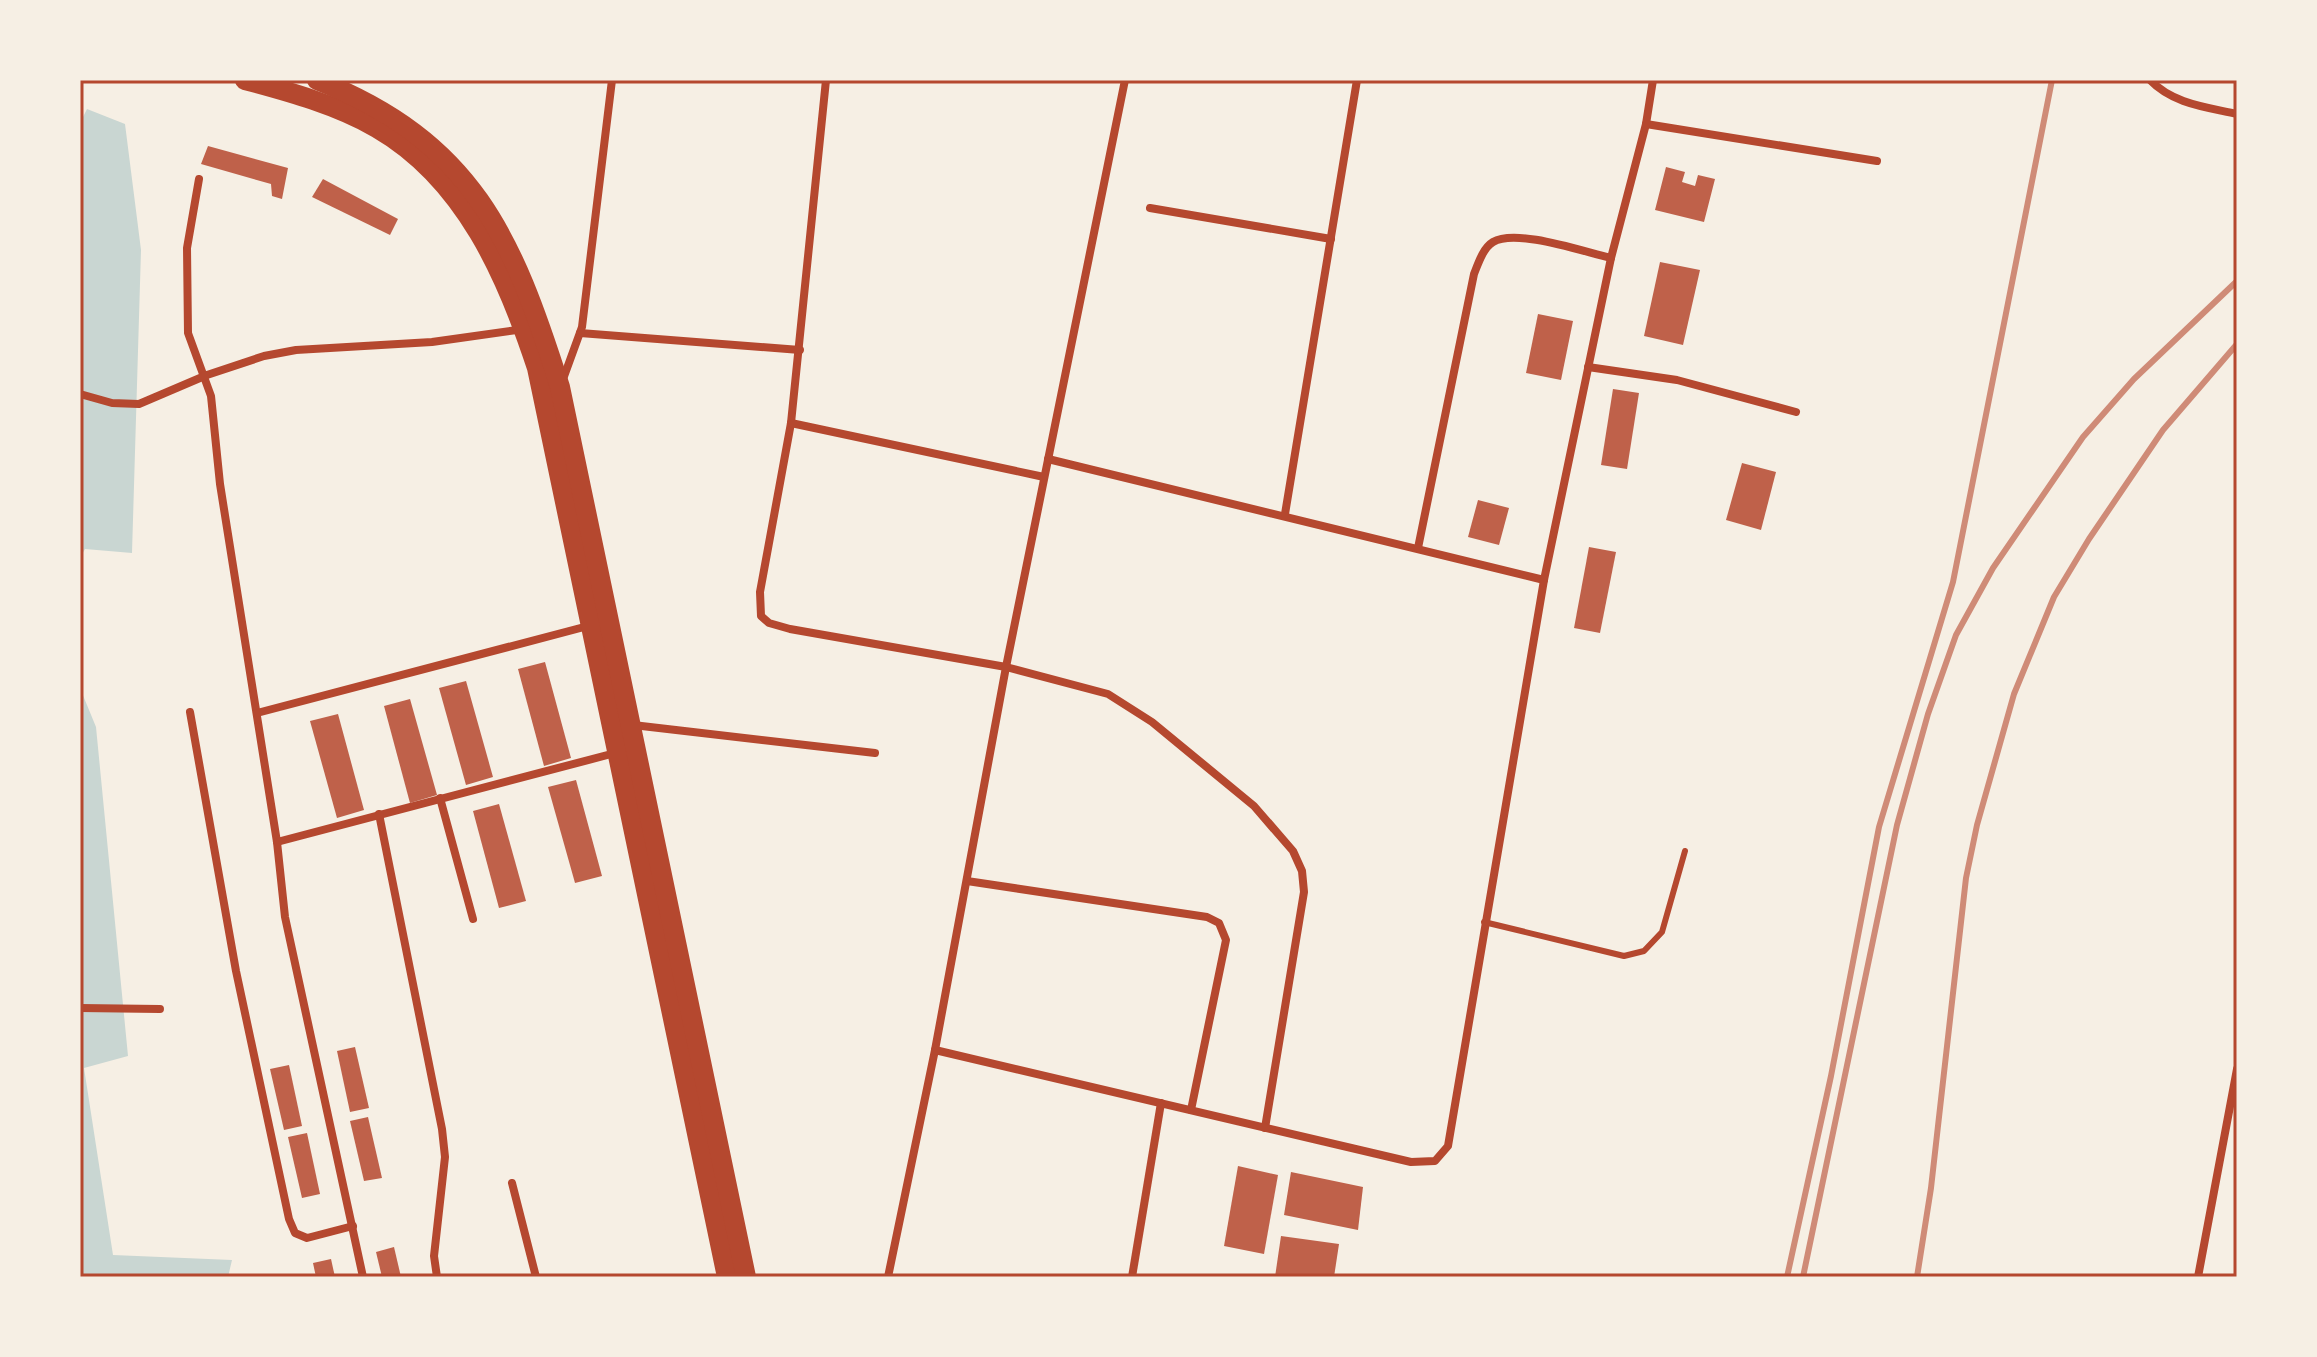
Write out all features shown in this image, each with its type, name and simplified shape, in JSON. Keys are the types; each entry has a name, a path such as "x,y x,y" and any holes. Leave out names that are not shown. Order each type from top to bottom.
{"highway":[{"path":"245,80 315,102 377,128 409,150 439,178 471,219 524,329 537,368 588,626 727,1277"},
{"path":"319,80 396,118 455,166 503,235 525,286 560,387 746,1277"}],"street":[{"path":"315,102 319,80"},
{"path":"560,387 580,333 612,80"},
{"path":"826,80 800,350 791,423 760,592 761,616 769,623 790,629 1006,667 1108,694 1133,709 1254,806 1293,851 1302,871 1304,892 1265,1128"},
{"path":"888,1277 935,1050 1006,667 1125,80"},
{"path":"1285,514 1357,80"},
{"path":"935,1050 1411,1162 1435,1161 1448,1146 1544,580 1611,258 1646,124 1653,80"},
{"path":"2150,80 2160,90 2181,101 2237,114"},
{"path":"1646,124 1877,161"},
{"path":"199,179 187,248 185,297 188,333 207,375 277,842 285,917 363,1277"},
{"path":"1150,208 1331,239"},
{"path":"1418,548 1474,274 1482,255 1491,242 1510,236 1611,258"},
{"path":"80,394 112,403 139,404 207,375 296,350 432,342 524,329"},
{"path":"580,333 800,350"},
{"path":"1588,367 1677,380 1796,412"},
{"path":"791,423 1044,477"},
{"path":"1048,459 1285,514 1544,580"},
{"path":"257,713 588,626"},
{"path":"190,712 236,971 289,1219 295,1233 307,1238 353,1226"},
{"path":"630,725 875,753"},
{"path":"277,842 615,753"},
{"path":"440,798 473,919"},
{"path":"379,814 442,1129 445,1157 434,1256 437,1277"},
{"path":"967,881 1207,917 1219,923 1226,940 1191,1110"},
{"path":"80,1008 160,1009"},
{"path":"2198,1277 2237,1069"},
{"path":"1132,1277 1161,1103"},
{"path":"512,1183 536,1277"}],"lane":[{"path":"1484,922 1624,956 1644,951 1662,932 1685,851"}],"shaded area":[{"path":"87,109 125,124 141,250 132,553 85,549 80,558 80,123"},
{"path":"80,688 96,727 128,1056 84,1068 113,1255 232,1260 228,1277 80,1277"}],"building":[{"path":"208,146 288,168 282,199 272,196 271,184 201,164"},
{"path":"1666,167 1685,172 1682,182 1695,186 1698,175 1715,179 1704,222 1655,210"},
{"path":"323,179 398,219 390,235 312,197"},
{"path":"1660,262 1700,270 1683,345 1644,336"},
{"path":"1538,314 1573,321 1561,380 1526,373"},
{"path":"1613,389 1639,393 1627,469 1601,465"},
{"path":"1742,463 1776,472 1761,530 1726,520"},
{"path":"1478,500 1509,508 1499,545 1468,537"},
{"path":"1589,547 1616,552 1600,633 1574,628"},
{"path":"545,662 571,758 544,766 518,669"},
{"path":"466,681 493,777 466,785 439,688"},
{"path":"410,699 437,795 410,803 384,706"},
{"path":"338,714 364,810 337,818 310,721"},
{"path":"576,780 602,876 575,883 548,787"},
{"path":"499,804 526,901 499,908 473,811"},
{"path":"355,1047 369,1108 350,1112 337,1051"},
{"path":"289,1065 302,1126 284,1130 270,1069"},
{"path":"368,1117 382,1178 364,1181 350,1121"},
{"path":"307,1133 320,1194 302,1198 288,1137"},
{"path":"1238,1166 1278,1175 1264,1254 1224,1246"},
{"path":"1291,1172 1363,1187 1358,1230 1284,1215"},
{"path":"1281,1236 1339,1244 1334,1277 1275,1277"},
{"path":"394,1247 401,1277 382,1277 376,1252"},
{"path":"331,1259 335,1277 316,1277 313,1263"}],"railway":[{"path":"1787,1277 1831,1076 1879,827 1953,582 2052,80"},
{"path":"1803,1277 1897,825 1928,714 1956,635 1993,568 2083,437 2134,379 2237,281"},
{"path":"1917,1277 1931,1188 1966,878 1977,825 2014,694 2054,597 2089,539 2163,430 2237,344"}]}
